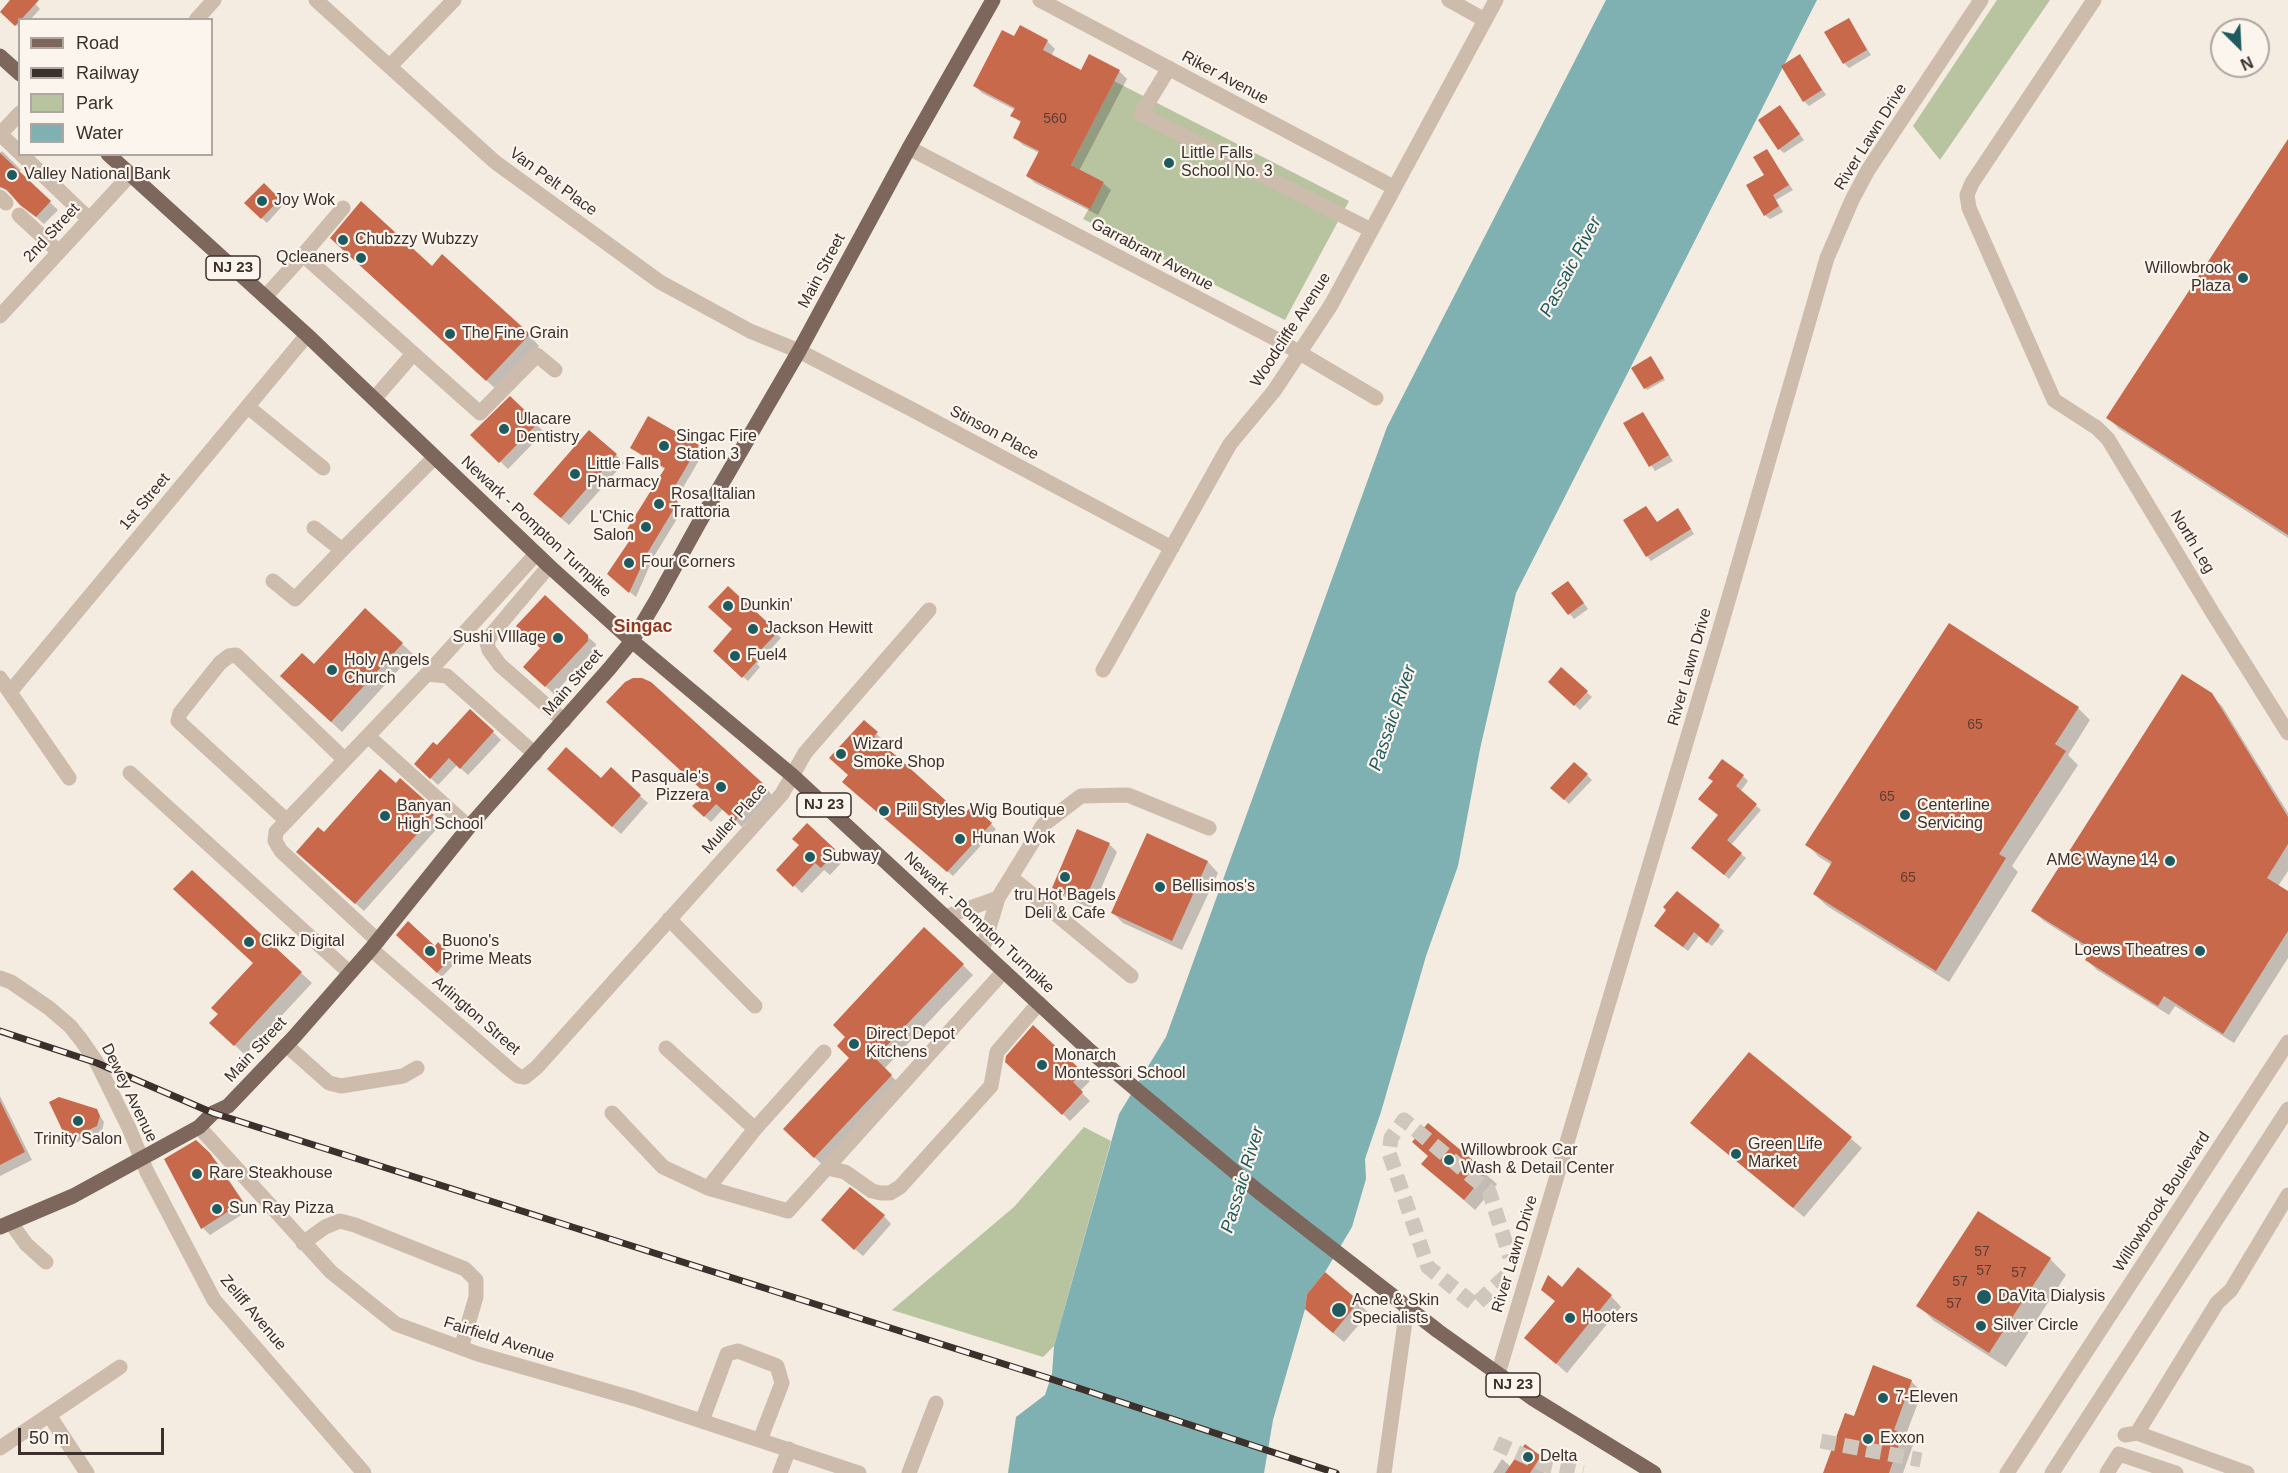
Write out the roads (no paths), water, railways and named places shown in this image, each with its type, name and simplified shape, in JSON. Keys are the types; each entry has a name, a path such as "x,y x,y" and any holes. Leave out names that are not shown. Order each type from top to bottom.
{"main road":[{"name":"Main Street","path":"5,1225 73,1196 199,1127 213,1113 228,1106 375,945 469,827 564,721 632,640 799,351 909,148 993,0"},
{"path":"0,56 18,72"},
{"name":"Newark - Pompton Turnpike","path":"110,156 308,335 549,566 632,640 793,776 1089,1050 1259,1192 1407,1307 1498,1374 1567,1420 1654,1473"}],"street":[{"path":"198,18 214,0"},
{"name":"Van Pelt Place","path":"316,0 495,162 660,282 750,331 799,351"},
{"path":"390,66 454,0"},
{"name":"Riker Avenue","path":"1040,0 1393,187"},
{"path":"1449,0 1485,20"},
{"name":"Woodcliffe Avenue","path":"1103,670 1230,444 1274,391 1332,305 1393,187 1496,0"},
{"name":"River Lawn Drive","path":"1498,1374 1716,644 1827,258 1852,200 1868,170 1981,0"},
{"name":"North Leg","path":"2094,0 1972,183 1967,195 1969,208 2046,387 2054,400 2097,428 2108,439 2288,733"},
{"path":"1168,68 1141,114 1371,230"},
{"path":"18,115 0,134 18,152"},
{"name":"Garrabrant Avenue","path":"909,148 1299,353 1376,398"},
{"path":"22,156 89,219"},
{"name":"2nd Street","path":"0,316 130,175"},
{"path":"265,297 343,208"},
{"path":"19,215 58,252"},
{"path":"303,255 480,413 537,355 555,370"},
{"name":"1st Street","path":"10,692 308,335"},
{"name":"Stinson Place","path":"799,351 1172,548"},
{"path":"374,399 413,354"},
{"path":"248,407 323,468"},
{"path":"273,581 295,599 435,457"},
{"path":"314,528 342,550"},
{"path":"375,945 281,850 275,842 276,832 427,674 536,554"},
{"path":"549,566 490,635 487,643 489,650 500,665 564,721"},
{"name":"Muller Place","path":"557,1045 782,794 805,753 929,610"},
{"path":"287,821 178,721 180,713 220,663 229,656 236,655 345,760"},
{"path":"427,674 447,676 535,754"},
{"path":"0,678 69,778"},
{"path":"368,736 469,827"},
{"path":"130,773 350,973"},
{"path":"982,951 998,898 1043,825 1081,796 1128,795 1209,828"},
{"path":"1012,878 1131,976"},
{"path":"945,916 998,898"},
{"path":"669,919 756,1006"},
{"name":"Arlington Street","path":"375,945 518,1076 525,1077 557,1045"},
{"path":"612,1113 663,1167 708,1188 788,1211 1004,971"},
{"name":"Dewey Avenue","path":"0,978 49,1008 70,1026 82,1041 101,1072 141,1158"},
{"path":"827,1168 845,1172 872,1191 890,1193 900,1187 991,1086 997,1053 1039,1003"},
{"name":"Willowbrook Boulevard","path":"2007,1473 2288,1042"},
{"path":"286,1045 329,1083 340,1086 403,1076 417,1068"},
{"path":"666,1048 755,1129"},
{"path":"708,1188 755,1129 824,1052"},
{"path":"2052,1473 2288,1108"},
{"name":"Fairfield Avenue","path":"199,1127 331,1272 396,1324 461,1348 635,1399 859,1473"},
{"name":"Zeliff Avenue","path":"141,1158 214,1300 364,1473"},
{"path":"2247,1473 2131,1434 2217,1303 2231,1290 2288,1195"},
{"path":"303,1243 325,1227 340,1221 465,1269 476,1280 476,1297 461,1348"},
{"path":"5,1225 46,1262"},
{"path":"1384,1473 1407,1307"},
{"path":"702,1421 727,1354 738,1351 777,1366 782,1383 760,1440"},
{"path":"0,1448 120,1367"},
{"path":"909,1473 936,1403"},
{"path":"49,1415 87,1473"},
{"path":"780,1473 789,1449"},
{"path":"2107,1473 2119,1454 2176,1473"}],"water":[{"name":"Passaic River","path":"1606,0 1817,0 1516,593 1480,749 1458,866 1426,956 1365,1159 1366,1179 1352,1227 1325,1272 1307,1294 1305,1309 1273,1420 1264,1473 1008,1473 1016,1417 1045,1395 1052,1374 1054,1346 1119,1114 1166,1037 1387,427"}],"tunnel":[{"path":"1506,1276 1475,1305 1428,1267 1389,1153 1391,1138 1404,1120 1489,1191 1510,1257"},
{"path":"1821,1441 1921,1460"},
{"path":"1496,1443 1545,1465 1583,1473"}],"railway":[{"path":"0,1031 97,1063 213,1113 1048,1378 1336,1473"}],"place":[{"name":"Little Falls School No. 3","path":"1169,163"},
{"name":"Valley National Bank","path":"12,175"},
{"name":"Joy Wok","path":"262,201"},
{"name":"Chubzzy Wubzzy","path":"343,240"},
{"name":"Qcleaners","path":"361,258"},
{"name":"Willowbrook Plaza","path":"2243,278"},
{"name":"The Fine Grain","path":"450,334"},
{"name":"Ulacare Dentistry","path":"504,429"},
{"name":"Singac Fire Station 3","path":"664,446"},
{"name":"Little Falls Pharmacy","path":"575,474"},
{"name":"Rosa Italian Trattoria","path":"659,504"},
{"name":"L'Chic Salon","path":"646,527"},
{"name":"Four Corners","path":"629,563"},
{"name":"Dunkin'","path":"728,606"},
{"name":"Jackson Hewitt","path":"753,629"},
{"name":"Sushi VIllage","path":"558,638"},
{"name":"Fuel4","path":"735,656"},
{"name":"Holy Angels Church","path":"332,670"},
{"name":"Wizard Smoke Shop","path":"841,754"},
{"name":"Pasquale's Pizzera","path":"721,787"},
{"name":"Pili Styles Wig Boutique","path":"884,811"},
{"name":"Centerline Servicing","path":"1905,815"},
{"name":"Banyan High School","path":"385,816"},
{"name":"Hunan Wok","path":"960,839"},
{"name":"Subway","path":"810,857"},
{"name":"AMC Wayne 14","path":"2170,861"},
{"name":"tru Hot Bagels Deli & Cafe","path":"1065,877"},
{"name":"Bellisimos's","path":"1160,887"},
{"name":"Clikz Digital","path":"249,942"},
{"name":"Buono's Prime Meats","path":"430,951"},
{"name":"Loews Theatres","path":"2200,951"},
{"name":"Direct Depot Kitchens","path":"854,1044"},
{"name":"Monarch Montessori School","path":"1042,1065"},
{"name":"Trinity Salon","path":"78,1121"},
{"name":"Green Life Market","path":"1736,1154"},
{"name":"Willowbrook Car Wash & Detail Center","path":"1449,1160"},
{"name":"Rare Steakhouse","path":"197,1174"},
{"name":"Sun Ray Pizza","path":"217,1209"},
{"name":"DaVita Dialysis","path":"1984,1297"},
{"name":"Acne & Skin Specialists","path":"1339,1310"},
{"name":"Hooters","path":"1570,1318"},
{"name":"Silver Circle","path":"1981,1326"},
{"name":"7-Eleven","path":"1883,1398"},
{"name":"Exxon","path":"1868,1439"},
{"name":"Delta","path":"1528,1457"}],"district":[{"name":"Singac","path":"643,627"}]}
